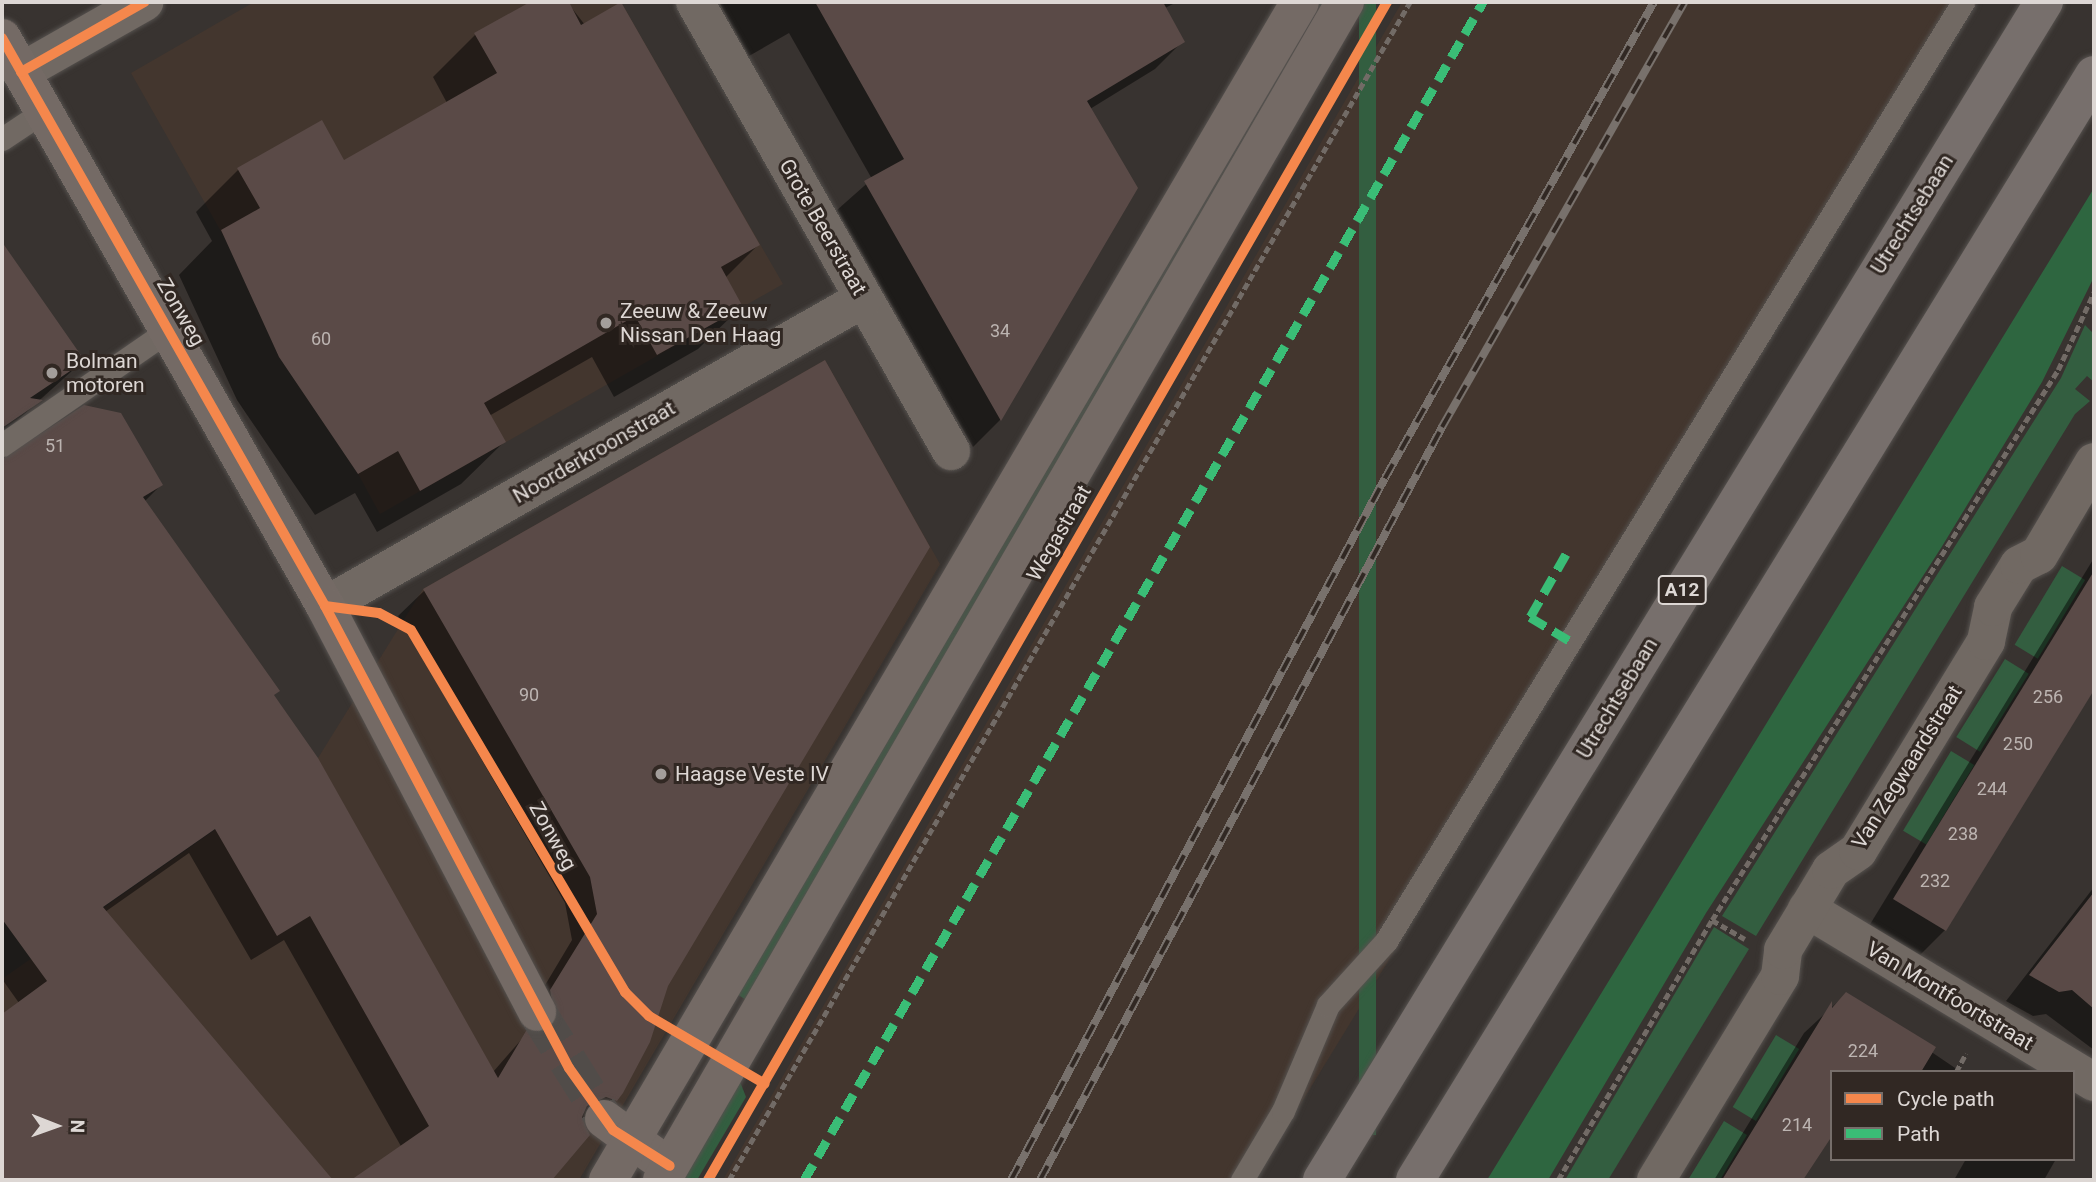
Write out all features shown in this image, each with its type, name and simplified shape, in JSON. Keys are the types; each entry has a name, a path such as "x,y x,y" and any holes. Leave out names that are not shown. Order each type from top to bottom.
{"highway":[{"name":"Utrechtsebaan","path":"1322,1180 2044,2"},
{"path":"1415,1180 2094,75"}],"main road":[{"path":"608,1180 617,1131 1300,2"},
{"name":"Wegastraat","path":"666,1173 1345,2"},
{"name":"Zonweg","path":"2,38 325,606 537,1012"},
{"path":"617,1131 666,1173"}],"street":[{"path":"21,72 144,2"},
{"name":"Grote Beerstraat","path":"695,2 951,451"},
{"name":"Noorderkroonstraat","path":"325,606 863,299"},
{"name":"Van Zegwaardstraat","path":"1656,1180 1780,976 1783,950 1807,909 1831,870 1858,851 1986,641 1993,607 2019,565 2039,555 2094,462"},
{"name":"Van Montfoortstraat","path":"1807,909 2074,1070"},
{"name":"Van Montfoortstraat","path":"2075,1071 2094,1082"}],"lane":[{"path":"1242,1180 1283,1111 1328,1005 1387,941 1963,2"},
{"path":"2,139 44,111"},
{"path":"2,445 169,330"}],"path":[{"path":"729,1180 1410,2"},
{"path":"1558,1180 1712,920 2058,370 2094,292"}],"shaded area":[{"path":"254,2 621,2 783,284 380,514 337,435 279,357 243,270 131,73"},
{"path":"1402,2 1976,2 1254,1180 723,1180"},
{"path":"825,360 940,564 579,1180 2,1180 2,979 318,758 423,589"}],"green space":[{"path":"1319,2 1326,2 749,1002 737,994"},
{"path":"1359,2 1376,2 1376,1135 1359,1135"},
{"path":"2094,188 2094,277 2042,382 1941,548 1706,913 1548,1180 1487,1180"},
{"path":"2085,325 2094,334 2094,382 2087,376 2075,389 2090,401 2075,414 1756,936 1722,916 2061,378"},
{"path":"2062,566 2085,580 2038,659 2015,645"},
{"path":"2005,659 2029,674 1980,752 1956,737"},
{"path":"1951,751 1974,765 1926,845 1903,831"},
{"path":"1714,927 1749,949 1608,1180 1565,1180"},
{"path":"1776,1035 1799,1049 1756,1121 1733,1107"},
{"path":"739,1079 746,1097 697,1180 680,1180"},
{"path":"1724,1121 1747,1135 1720,1180 1688,1180"}],"building":[{"path":"530,2 569,2 581,25 621,2 760,245 721,267 743,307 657,355 635,316 484,403 506,442 420,491 398,451 358,474 279,357 221,230 260,208 237,168 322,120 344,160 497,73 474,33"},
{"path":"815,2 1163,2 1185,42 1087,101 1138,188 1001,421 864,181 904,159"},
{"path":"2,242 85,361 30,398 43,400 2,428"},
{"path":"825,360 930,547 668,986 650,1042 623,1093 617,1101 606,1097 587,1106 582,1117 590,1135 552,1180 351,1180 429,1126 310,916 277,936 215,829 103,907 333,1180 2,1180 2,1014 47,981 2,919 2,459 84,405 121,413 163,485 143,497 280,691 274,695 318,758 498,1078 526,1031 546,1032 556,1023 550,990 597,914 590,877 423,589"},
{"path":"2094,571 2094,690 1946,931 1893,899"},
{"path":"2094,892 2094,1009 2072,990 2059,992 2029,975"},
{"path":"1846,992 1936,1047 1922,1070 1830,1070 1830,1139 1803,1180 1722,1180 1832,1001 1832,1008"}],"tunnel":[{"path":"537,1012 604,1119"}],"railway":[{"path":"1011,1180 1385,478 1654,2"},
{"path":"1040,1180 1442,427 1684,2"}],"marked path":[{"path":"804,1180 1483,2"},
{"path":"1566,554 1530,617 1570,641"}],"cycle path":[{"path":"21,72 144,2"},
{"path":"708,1180 1387,2"},
{"path":"2,38 325,606 569,1068 613,1130 670,1166"},
{"path":"325,606 379,613 411,630 625,992 649,1016 765,1084"}],"place":[{"name":"Zeeuw & Zeeuw Nissan Den Haag","path":"606,323"},
{"name":"Bolman motoren","path":"52,373"},
{"name":"Haagse Veste IV","path":"661,774"}]}
